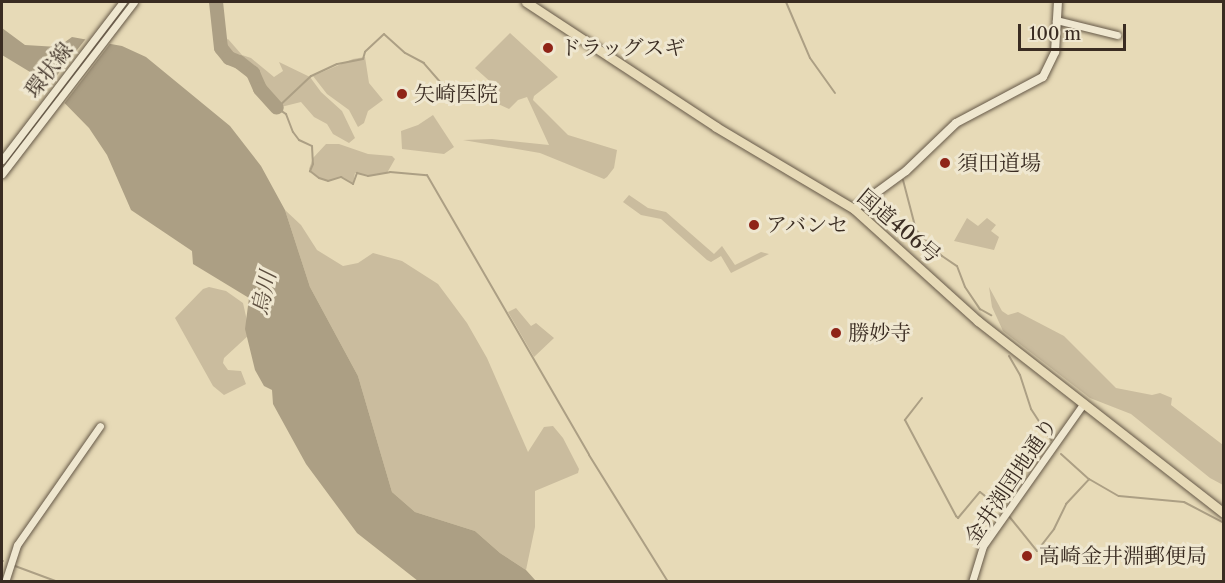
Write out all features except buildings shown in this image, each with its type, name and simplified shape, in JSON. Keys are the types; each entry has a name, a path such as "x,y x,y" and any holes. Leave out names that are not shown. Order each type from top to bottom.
{"highway":[{"name":"国道406号","path":"526,2 716,127 854,209 978,321 1224,513"}],"main road":[{"path":"854,209 906,171 956,123 1043,77 1055,52 1058,2"}],"street":[{"name":"環状線","path":"2,160 123,2"},
{"path":"2,174 134,2"},
{"path":"1056,20 1117,35"},
{"name":"金井渕団地通り","path":"972,582 983,546 1084,403"},
{"path":"5,582 17,544 100,426"}],"shaded area":[{"path":"510,33 558,77 534,96 533,100 568,135 617,150 614,168 604,179 540,153 463,140 492,139 549,145 527,97 518,100 509,109 483,97 494,85 475,68"},
{"path":"228,39 242,55 251,58 274,77 283,71 279,62 310,77 321,92 342,111 355,138 349,143 333,134 327,124 314,117 301,102 277,108 260,89 253,73 223,52 220,43"},
{"path":"365,57 369,83 383,100 368,111 364,123 358,127 349,110 327,94 313,76 353,59"},
{"path":"433,115 454,147 444,154 402,149 401,131 418,125"},
{"path":"326,144 339,144 368,154 392,156 395,159 387,173 368,176 355,173 353,184 341,177 328,181 319,178 309,169 313,158"},
{"path":"629,195 648,208 666,212 714,254 722,246 735,265 761,252 769,254 731,273 721,256 711,262 707,260 661,219 641,215 623,202"},
{"path":"285,210 301,225 317,250 343,266 358,263 373,253 402,261 438,284 467,323 487,358 528,452 544,427 553,426 563,438 579,469 578,473 535,491 535,527 526,570 500,553 475,531 415,512 392,492 358,376 310,287"},
{"path":"967,218 978,226 987,218 996,225 991,231 999,237 994,250 954,241"},
{"path":"209,287 226,291 243,303 250,334 224,358 223,363 228,370 241,371 246,384 224,395 213,386 175,318 203,289"},
{"path":"989,287 1002,311 1008,315 1018,312 1064,336 1116,388 1152,395 1160,393 1172,398 1171,405 1223,445 1223,485 1210,478 1131,414 1090,398 1003,331 992,307"},
{"path":"516,308 531,326 536,323 554,338 534,357 508,312"}],"water":[{"name":"烏川","path":"2,28 25,45 58,47 72,37 122,46 146,57 230,126 261,166 285,210 310,287 358,376 392,492 415,512 475,531 500,553 526,570 536,581 418,581 357,533 306,464 273,404 272,390 264,386 255,370 245,329 249,298 193,264 192,251 131,210 107,155 89,128 40,78 2,55"}],"pier":[{"path":"88,36 112,41 63,105 47,88"}],"waterway":[{"path":"216,2 221,48 229,58 239,62 253,73 260,89 277,108"},
{"path":"786,2 810,58 835,93"},
{"path":"448,91 424,63 405,53 384,34 365,52 363,59 337,64 311,76 277,108 286,114 299,140 312,146 313,164 310,171 319,178 328,181 341,177 353,184 357,173 368,176 390,172 427,175 589,455 668,582"},
{"path":"903,180 916,230 942,256 957,266 965,287 980,309 991,315"},
{"path":"1009,356 1020,375 1031,409 1051,440"},
{"path":"922,398 905,420 956,516 958,518 980,492 1004,511"},
{"path":"1061,454 1089,479 1119,496 1184,502 1224,523"},
{"path":"1008,515 1037,551 1054,529 1066,504 1089,479"},
{"path":"15,566 58,582"}],"place":[{"name":"ドラッグスギ","path":"548,48"},
{"name":"矢崎医院","path":"402,94"},
{"name":"須田道場","path":"945,163"},
{"name":"アバンセ","path":"754,225"},
{"name":"勝妙寺","path":"836,333"},
{"name":"高崎金井淵郵便局","path":"1027,556"}]}
